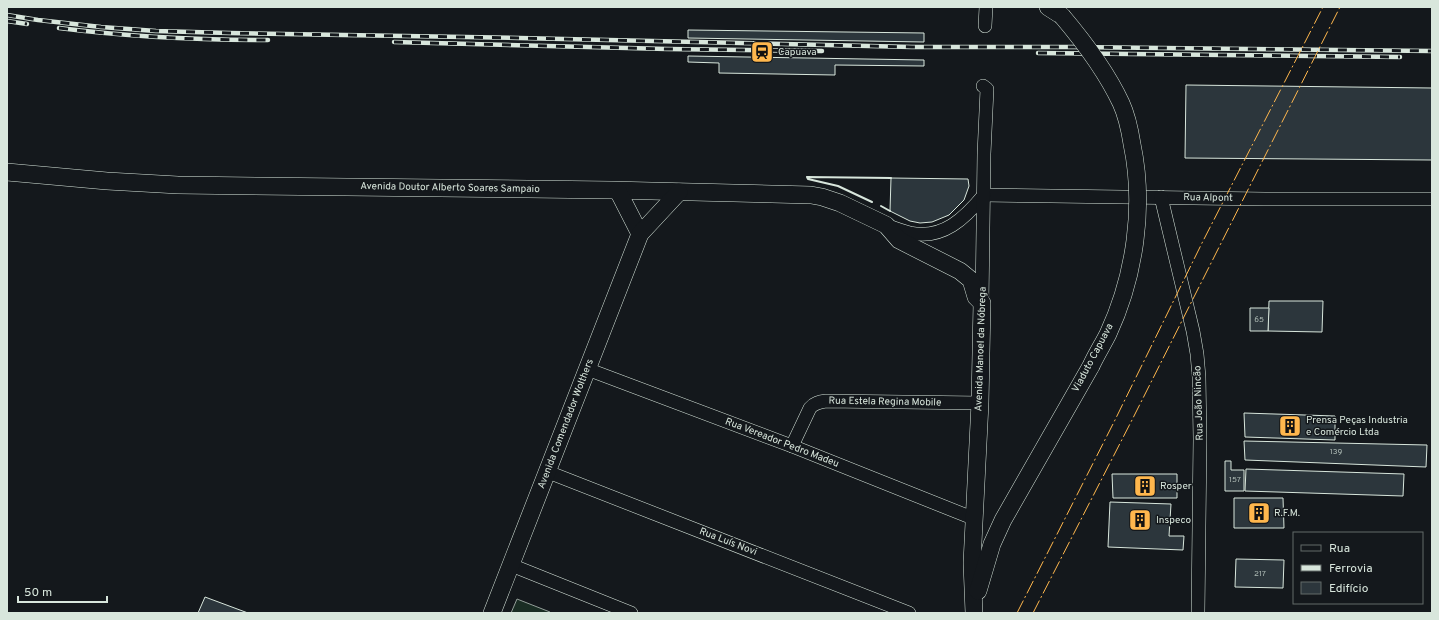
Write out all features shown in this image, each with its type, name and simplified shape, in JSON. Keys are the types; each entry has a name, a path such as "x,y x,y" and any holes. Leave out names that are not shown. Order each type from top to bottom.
{"main road":[{"name":"Viaduto Capuava","path":"974,609 992,544 1003,520 1091,366 1108,333 1119,308 1131,266 1139,200 1136,164 1131,136 1121,104 1095,59 1078,35 1055,10"},
{"name":"Avenida Doutor Alberto Soares Sampaio","path":"7,172 107,181 178,185 618,190 811,194 840,203 886,225 899,240 960,271 971,280 976,297 982,303"},
{"path":"618,190 640,234"},
{"name":"Avenida Comendador Wolthers","path":"492,613 640,234 679,192"},
{"name":"Avenida Manoel da Nóbrega","path":"974,609 972,563 980,403 982,303"}],"street":[{"path":"985,26 986,7"},
{"name":"Avenida Manoel da Nóbrega","path":"982,303 987,89 983,86"},
{"name":"Rua Alpont","path":"984,195 1265,199 1432,199"},
{"name":"Avenida Doutor Alberto Soares Sampaio","path":"886,225 911,233 931,233 947,228 962,220 984,195"},
{"name":"Rua João Nincão","path":"1161,197 1193,331 1198,361 1200,439 1198,613"},
{"name":"Rua Vereador Pedro Madeu","path":"588,369 792,446 975,519"},
{"name":"Rua Estela Regina Mobile","path":"792,446 810,408 813,404 819,402 980,403"},
{"name":"Rua Luís Novi","path":"548,472 909,613"},
{"path":"511,565 631,613"}],"green space":[{"path":"517,599 550,612 550,613 511,613"}],"building":[{"path":"688,30 924,33 924,42 688,38"},
{"path":"688,56 924,60 924,66 835,65 835,75 719,73 719,63 688,62"},
{"path":"1186,85 1432,88 1432,160 1185,158"},
{"path":"891,178 968,179 969,186 964,200 949,215 932,222 920,223 910,221 890,211"},
{"path":"1269,301 1323,301 1322,332 1268,331"},
{"path":"1250,308 1269,308 1268,331 1250,331"},
{"name":"Prensa Peças Industria e Comércio Ltda","path":"1244,413 1335,416 1335,440 1245,437"},
{"path":"1244,441 1427,445 1426,467 1245,460"},
{"path":"1225,461 1231,461 1231,470 1244,470 1244,491 1225,491"},
{"path":"1246,469 1404,474 1403,496 1245,491"},
{"name":"Rosper","path":"1112,474 1177,474 1177,498 1113,498"},
{"name":"R.F.M.","path":"1234,498 1283,498 1284,528 1234,528"},
{"name":"Inspeco","path":"1110,502 1171,504 1169,536 1184,536 1183,550 1108,547"},
{"path":"1236,559 1284,560 1283,588 1235,587"},
{"path":"205,597 248,613 198,613"}],"railway":[{"path":"7,15 101,27 156,31 229,33 912,47 1073,47 1432,51"},
{"path":"7,21 27,24"},
{"path":"59,28 112,34 164,37 268,40"},
{"path":"394,42 667,49 822,51"},
{"path":"1038,53 1400,57"}],"wall":[{"path":"872,202 838,186 808,179 807,177 891,178"},
{"path":"881,206 890,211"}],"power":[{"path":"1017,613 1114,422 1202,243 1323,7"},
{"path":"1033,613 1340,7"}],"place":[{"name":"Capuava","path":"762,52"},
{"name":"Prensa Peças Industria e Comércio Ltda","path":"1290,426"},
{"name":"Rosper","path":"1145,486"},
{"name":"R.F.M.","path":"1259,513"},
{"name":"Inspeco","path":"1140,520"}]}
